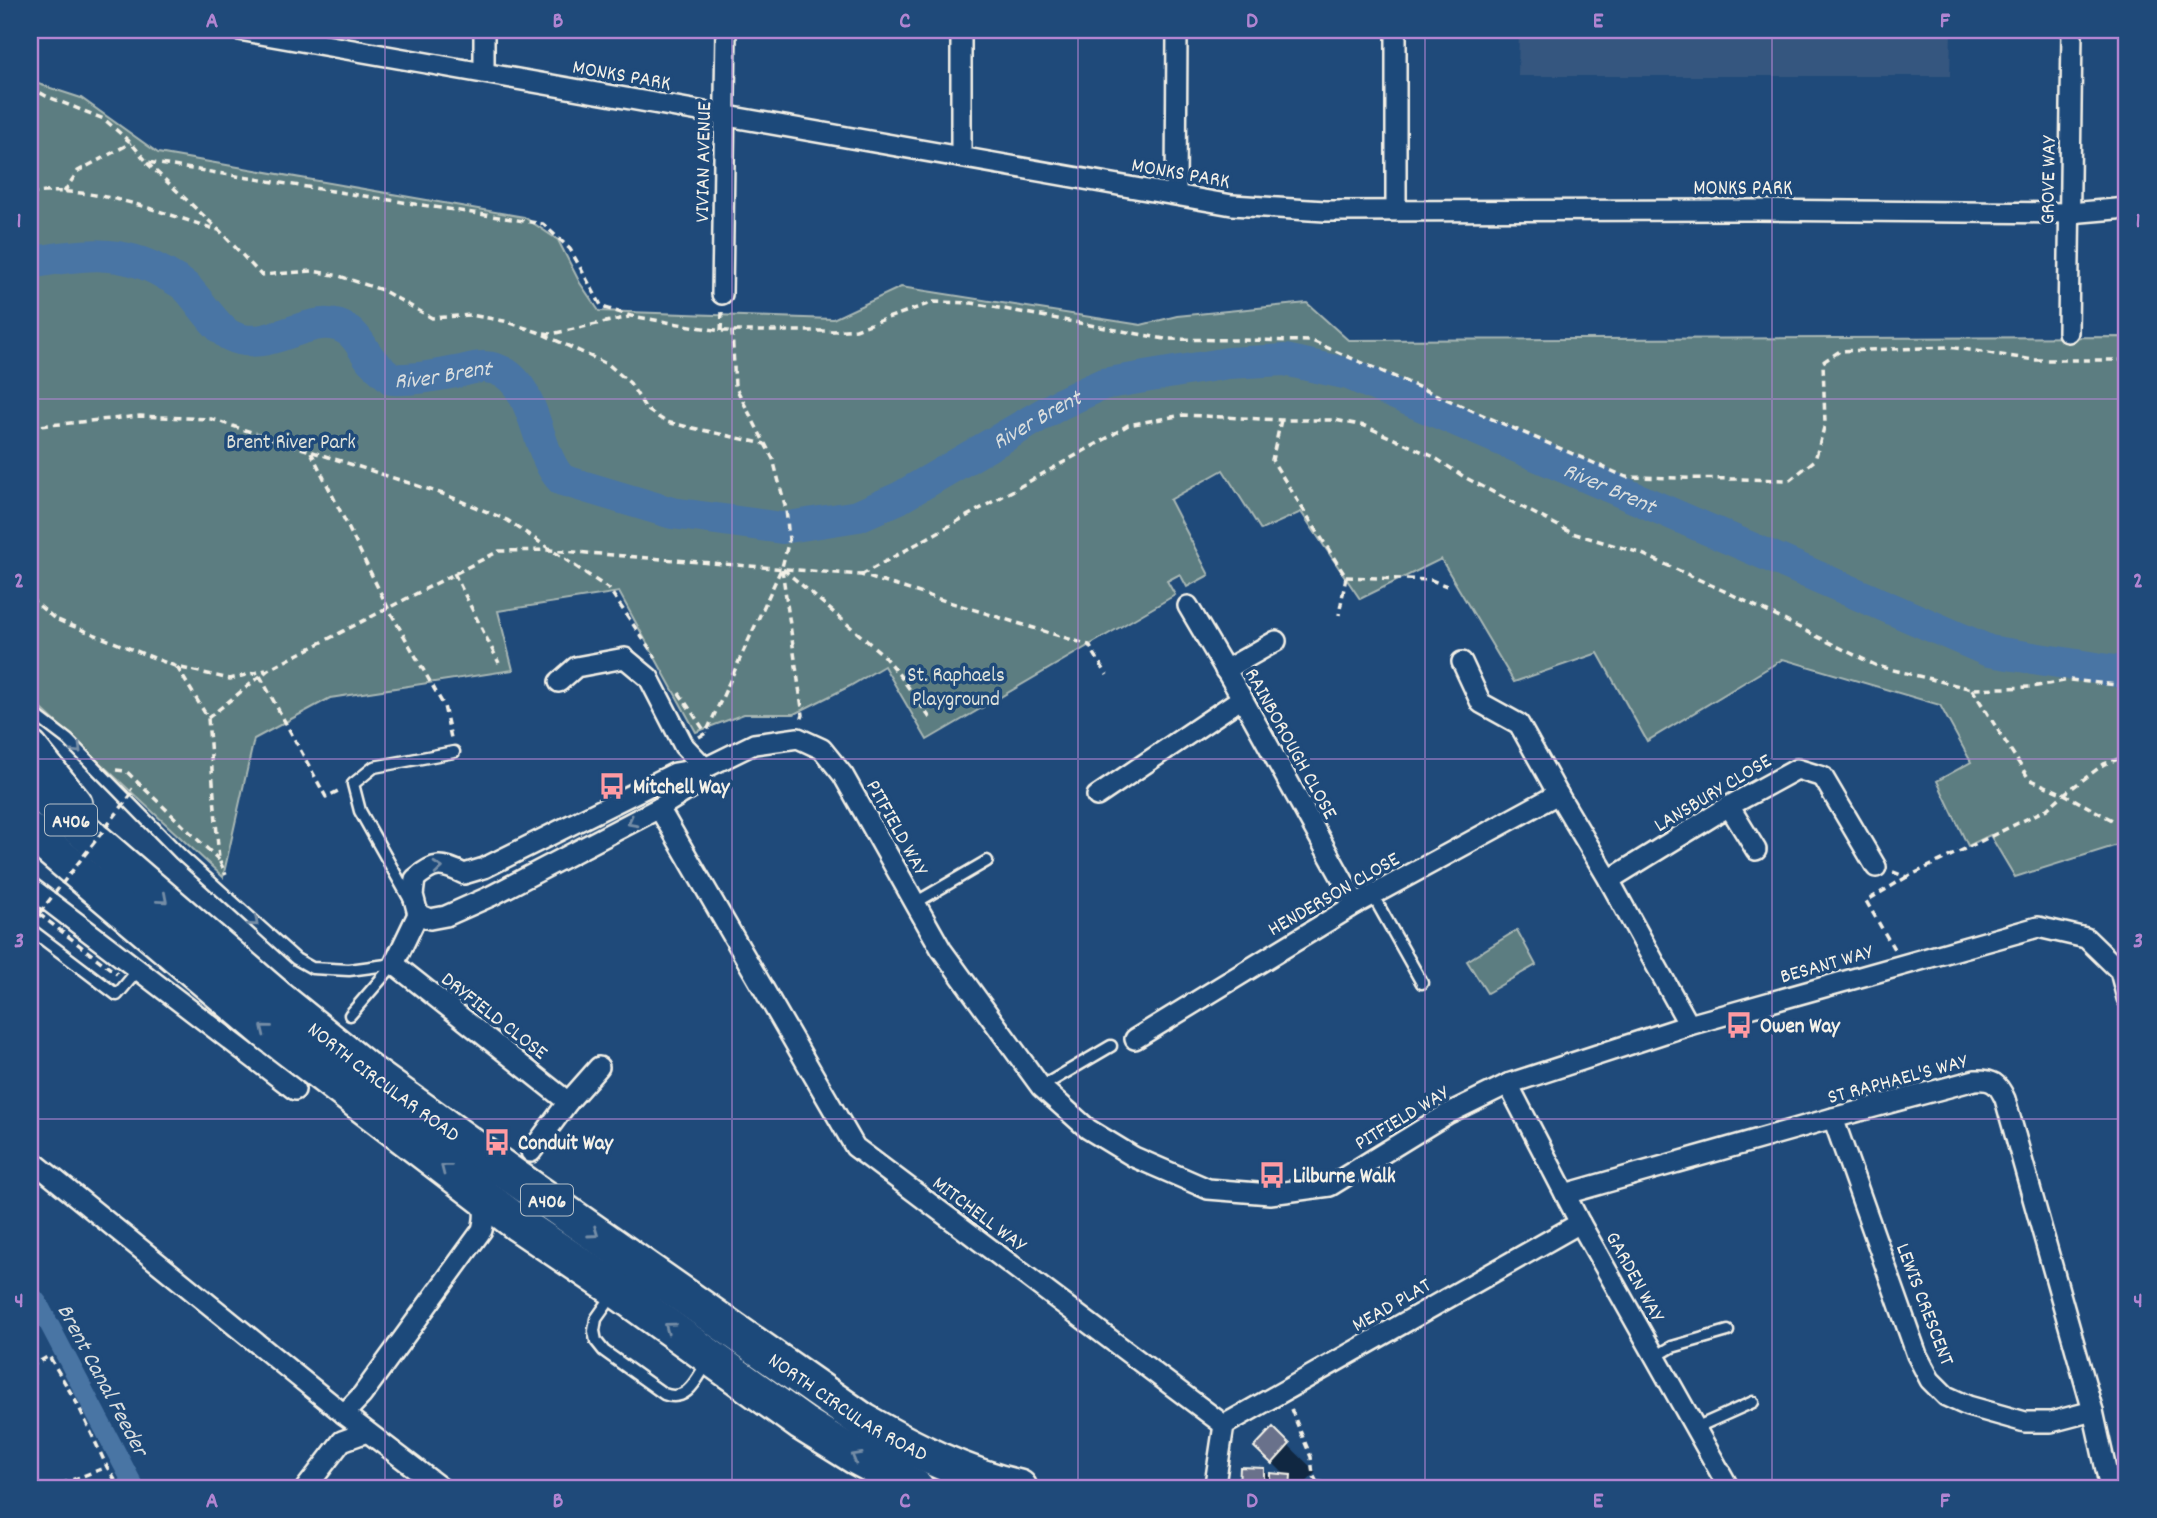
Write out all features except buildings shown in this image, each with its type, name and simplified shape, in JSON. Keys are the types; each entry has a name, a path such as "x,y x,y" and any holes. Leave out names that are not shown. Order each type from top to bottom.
{"highway":[{"path":"30,748 111,854"},
{"name":"NORTH CIRCULAR ROAD","path":"30,785 276,997 370,1073 863,1421 906,1446 948,1465 1019,1488"},
{"name":"NORTH CIRCULAR ROAD","path":"30,831 265,1030 519,1224 617,1290 802,1423 855,1456 916,1488"},
{"path":"30,852 89,883"}],"street":[{"name":"MONKS PARK","path":"239,30 266,32 1232,205 1281,209 2070,213 2127,208"},
{"path":"484,30 484,73"},
{"name":"VIVIAN AVENUE","path":"722,294 726,30"},
{"path":"961,30 961,156"},
{"path":"1176,194 1177,30"},
{"path":"1396,30 1396,210"},
{"name":"GROVE WAY","path":"2068,332 2072,30"},
{"name":"RAINBOROUGH CLOSE","path":"1188,606 1364,899"},
{"path":"1225,670 1276,641"},
{"path":"559,682 576,667 625,658 649,678 684,746 705,768"},
{"path":"1462,662 1480,703 1519,724 1689,1025"},
{"path":"1097,796 1242,698"},
{"path":"394,964 418,914 413,895 415,879 426,869 436,865 464,874 484,868 676,773 705,768 754,744 798,738"},
{"name":"PITFIELD WAY","path":"798,738 822,749 843,775 941,950 1041,1087 1088,1129 1134,1157 1208,1189 1270,1194 1330,1186 1447,1114 1508,1084"},
{"path":"418,914 430,919 446,916 491,896 659,808 691,788 705,768"},
{"name":"LANSBURY CLOSE","path":"1609,880 1730,806 1797,769 1823,777 1876,867"},
{"name":"HENDERSON CLOSE","path":"1135,1039 1364,899 1558,794"},
{"path":"1730,806 1756,850"},
{"name":"MITCHELL WAY","path":"659,808 855,1147 1224,1424"},
{"path":"30,887 295,1090"},
{"name":"BESANT WAY","path":"1508,1084 1689,1025 2038,928 2086,938 2120,971 2127,998"},
{"name":"DRYFIELD CLOSE","path":"394,964 568,1102"},
{"path":"531,1153 568,1102 599,1067"},
{"name":"ST RAPHAEL'S WAY","path":"1565,1194 1833,1118 1987,1079 2000,1087 2093,1412 2110,1488"},
{"name":"GARDEN WAY","path":"1508,1084 1580,1223 1729,1488"},
{"name":"LEWIS CRESCENT","path":"1833,1118 1917,1355 1930,1380 1946,1396 1968,1406 2025,1422 2051,1422 2093,1412"},
{"path":"30,1159 344,1414 441,1488"},
{"path":"344,1414 362,1395 482,1230 486,1216 475,1191"},
{"name":"MEAD PLAT","path":"1224,1424 1580,1223"},
{"path":"1215,1484 1224,1424"},
{"path":"306,1488 341,1441 367,1432"}],"lane":[{"path":"30,711 68,740 180,854 296,960 312,968 349,970 394,964"},
{"path":"418,914 360,811 353,784 374,767 454,752"},
{"path":"915,903 987,861"},
{"path":"1364,899 1422,983"},
{"path":"31,924 117,995 138,970"},
{"path":"350,1016 394,964"},
{"path":"1041,1087 1111,1046"},
{"path":"617,1290 596,1319 596,1341 604,1351 644,1380 664,1394 673,1397 684,1395 711,1357"},
{"path":"1655,1357 1672,1347 1728,1331"},
{"path":"1695,1428 1753,1402"}],"path":[{"path":"30,87 104,119 220,231 261,275 313,271 339,276 382,290 432,318 471,315 504,321 538,332 609,365 630,383 646,409 666,422 765,444"},
{"path":"64,192 78,171 131,143"},
{"path":"147,162 543,223 570,249 602,307 631,316 721,331 856,329 934,302 972,303 1166,339 1312,341 1626,477 1790,480 1815,460 1825,424 1824,362 1840,351 1949,347 2034,360 2127,360"},
{"path":"30,194 64,192 116,199 220,231"},
{"path":"538,332 551,334 631,316"},
{"path":"676,688 706,733 782,567 789,540 786,509 773,460 735,386 732,330"},
{"path":"861,575 1128,425 1183,415 1281,420 1335,419 1365,426 1432,456 1466,478 1572,533 1640,553 1733,595 1877,666 1972,689 2032,687 2069,680 2127,686"},
{"path":"30,427 140,416 212,419 446,495 507,520 609,589 661,666"},
{"path":"1281,420 1272,460 1346,577 1339,615"},
{"path":"311,452 388,608 444,706 454,752"},
{"path":"208,718 268,670 499,551 550,550 861,575 1089,645 1107,676"},
{"path":"782,567 881,653 930,719"},
{"path":"782,567 803,715 798,738"},
{"path":"454,573 499,663"},
{"path":"1346,577 1432,580 1447,586"},
{"path":"30,598 55,619 177,667 230,680 268,670"},
{"path":"177,667 208,718 219,860 238,907"},
{"path":"260,676 326,797 353,784"},
{"path":"1972,689 2029,779 2064,794 2127,828"},
{"path":"1903,965 1866,901 1907,877 2047,809 2104,764 2127,756"},
{"path":"31,924 134,791 131,789"},
{"path":"1876,867 1907,877"},
{"path":"39,914 117,974"},
{"path":"30,1367 49,1356 78,1405 107,1467 120,1488"},
{"path":"1284,1391 1311,1457 1313,1475 1320,1488"},
{"path":"50,1488 107,1467"},
{"path":"1317,1482 1376,1488"}],"shaded area":[{"path":"1519,30 1951,30 1950,76 1518,76"}],"green space":[{"name":"Brent River Park","path":"30,76 35,83 81,98 158,153 524,217 558,240 580,283 599,311 833,319 901,287 1141,325 1177,316 1307,303 1348,340 2127,337 2127,842 2015,877 1990,835 1968,846 1937,781 1971,762 1940,705 1783,659 1647,741 1598,653 1514,682 1441,559 1360,599 1301,512 1261,530 1223,470 1170,500 1209,575 1187,587 1180,574 1167,581 1175,595 927,740 884,666 794,714 744,714 696,732 619,592 498,611 513,670 330,698 254,739 223,877 30,698"},
{"path":"1517,930 1536,965 1487,993 1467,961"}],"waterway":[{"name":"River Brent","path":"30,263 99,255 149,265 185,286 214,321 231,336 246,341 262,340 321,324 335,325 353,334 372,361 392,379 424,377 480,367 501,371 514,381 524,396 552,467 562,480 672,513 782,528 858,516 899,498 1060,404 1103,384 1228,363 1285,360 1349,374 1989,651 2127,673"},
{"name":"Brent Canal Feeder","path":"30,1293 38,1303 135,1488"}],"place":[{"name":"Mitchell Way","path":"612,786"},
{"name":"Owen Way","path":"1739,1025"},
{"name":"Conduit Way","path":"497,1142"},
{"name":"Lilburne Walk","path":"1272,1175"}],"park label":[{"name":"St. Raphaels Playground","path":"956,686"}]}
